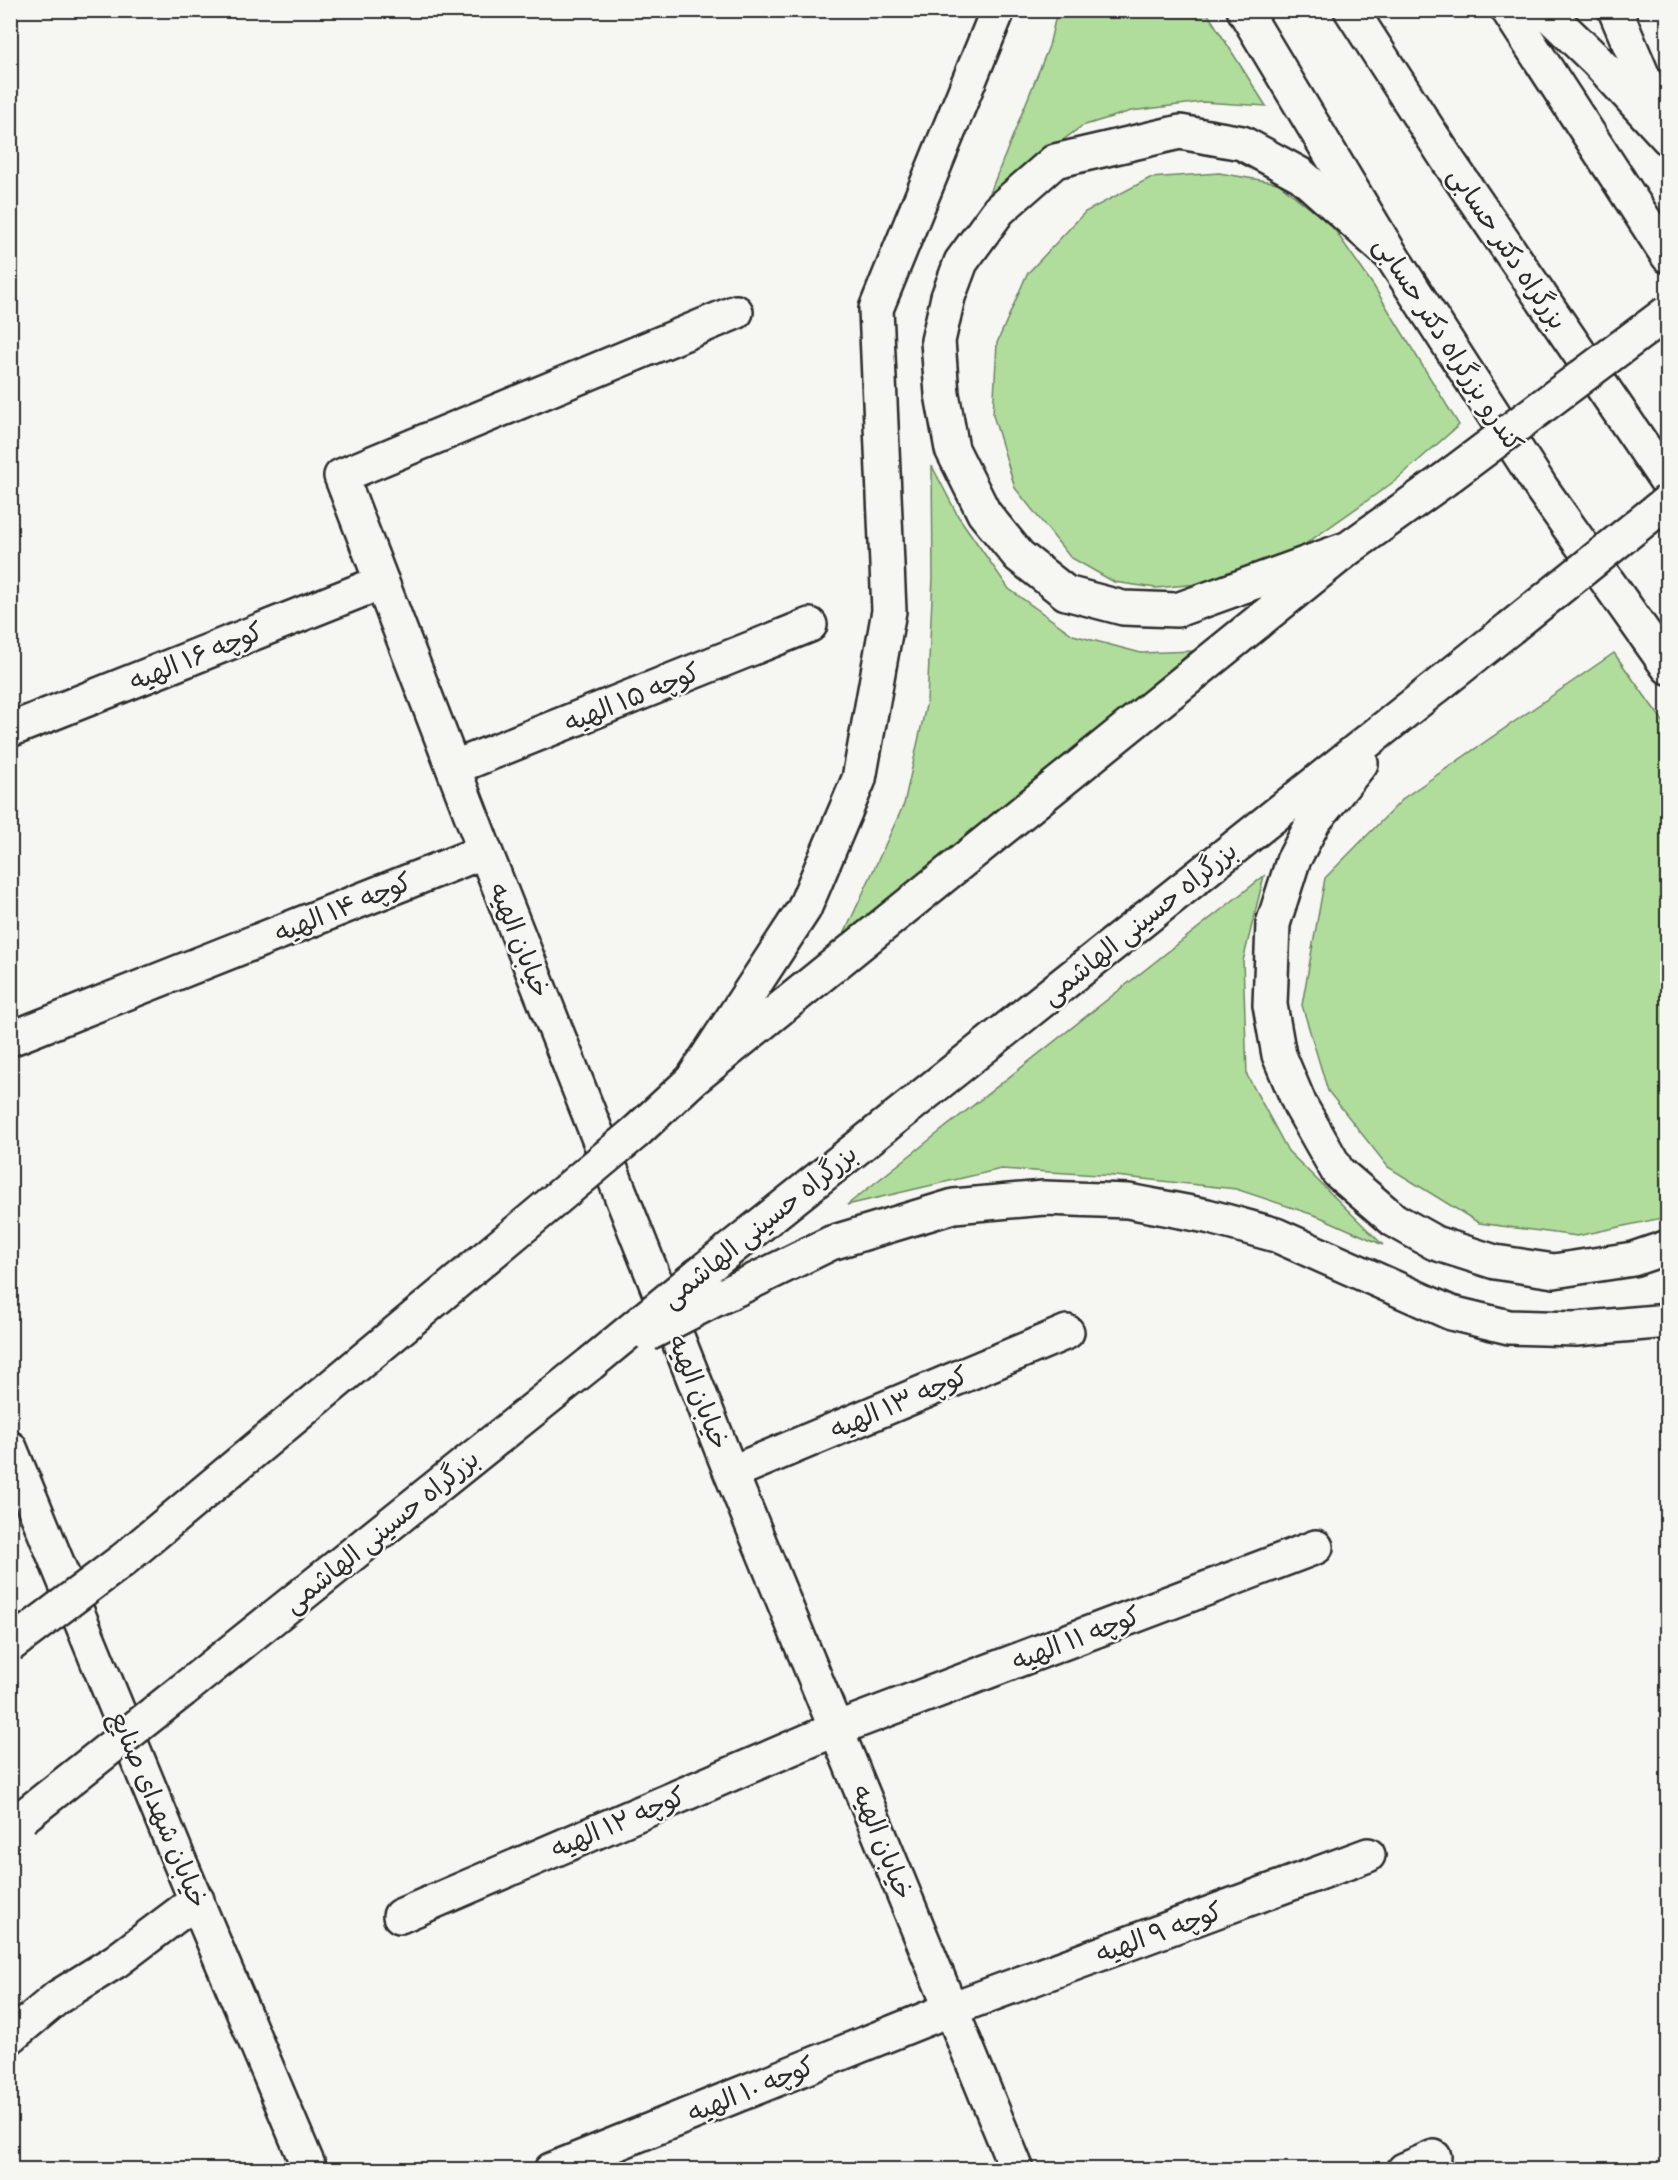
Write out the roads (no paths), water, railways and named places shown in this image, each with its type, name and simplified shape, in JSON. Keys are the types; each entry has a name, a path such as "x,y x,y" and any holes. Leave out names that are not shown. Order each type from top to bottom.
{"main road":[{"path":"692,1080 804,909 859,778 889,611 876,309 998,10"},
{"name":"کندرو بزرگراه دکتر حسابی","path":"1244,10 1391,255 1542,489 1668,667"},
{"name":"بزرگراه دکتر حسابی","path":"1351,10 1449,162 1668,483"},
{"path":"1508,10 1668,256"},
{"path":"1544,10 1597,61 1668,137"},
{"path":"1615,10 1668,137"},
{"path":"1349,548 1177,610 1123,608 1066,593 1019,556 984,513 952,449 942,394 938,340 948,297 961,262 999,210 1055,161 1180,132 1242,143 1301,175 1391,255"},
{"name":"خیابان الهیه","path":"736,312 341,476 484,851 731,1473 1017,2169"},
{"path":"10,1645 123,1560 636,1132 692,1080 1349,548 1444,480 1668,312"},
{"name":"بزرگراه حسینی الهاشمی","path":"17,1822 590,1364 703,1288 1461,666 1668,501"},
{"name":"کوچه ۱۶ الهیه","path":"10,730 382,582"},
{"name":"کوچه ۱۵ الهیه","path":"453,768 810,625"},
{"path":"1461,666 1372,750 1314,821 1293,861 1273,924 1270,1005 1279,1055 1300,1105 1338,1172 1394,1220 1435,1242 1495,1262 1554,1271 1633,1259 1668,1247"},
{"name":"کوچه ۱۴ الهیه","path":"10,1039 484,851"},
{"path":"703,1288 831,1243 954,1206 1044,1198 1128,1201 1207,1216 1276,1235 1451,1313 1509,1327 1576,1329 1668,1321"},
{"name":"کوچه ۱۳ الهیه","path":"731,1473 1067,1332"},
{"name":"خیابان شهدای صنایع","path":"10,1448 179,1860 310,2169"},
{"name":"کوچه ۱۱ الهیه","path":"836,1729 1316,1547"},
{"name":"کوچه ۱۲ الهیه","path":"400,1916 836,1729"},
{"name":"کوچه ۹ الهیه","path":"951,2009 1368,1855"},
{"path":"10,2037 58,1997 116,1961 197,1900"},
{"name":"کوچه ۱۰ الهیه","path":"551,2169 951,2009"},
{"path":"1404,2169 1434,2157"}]}
